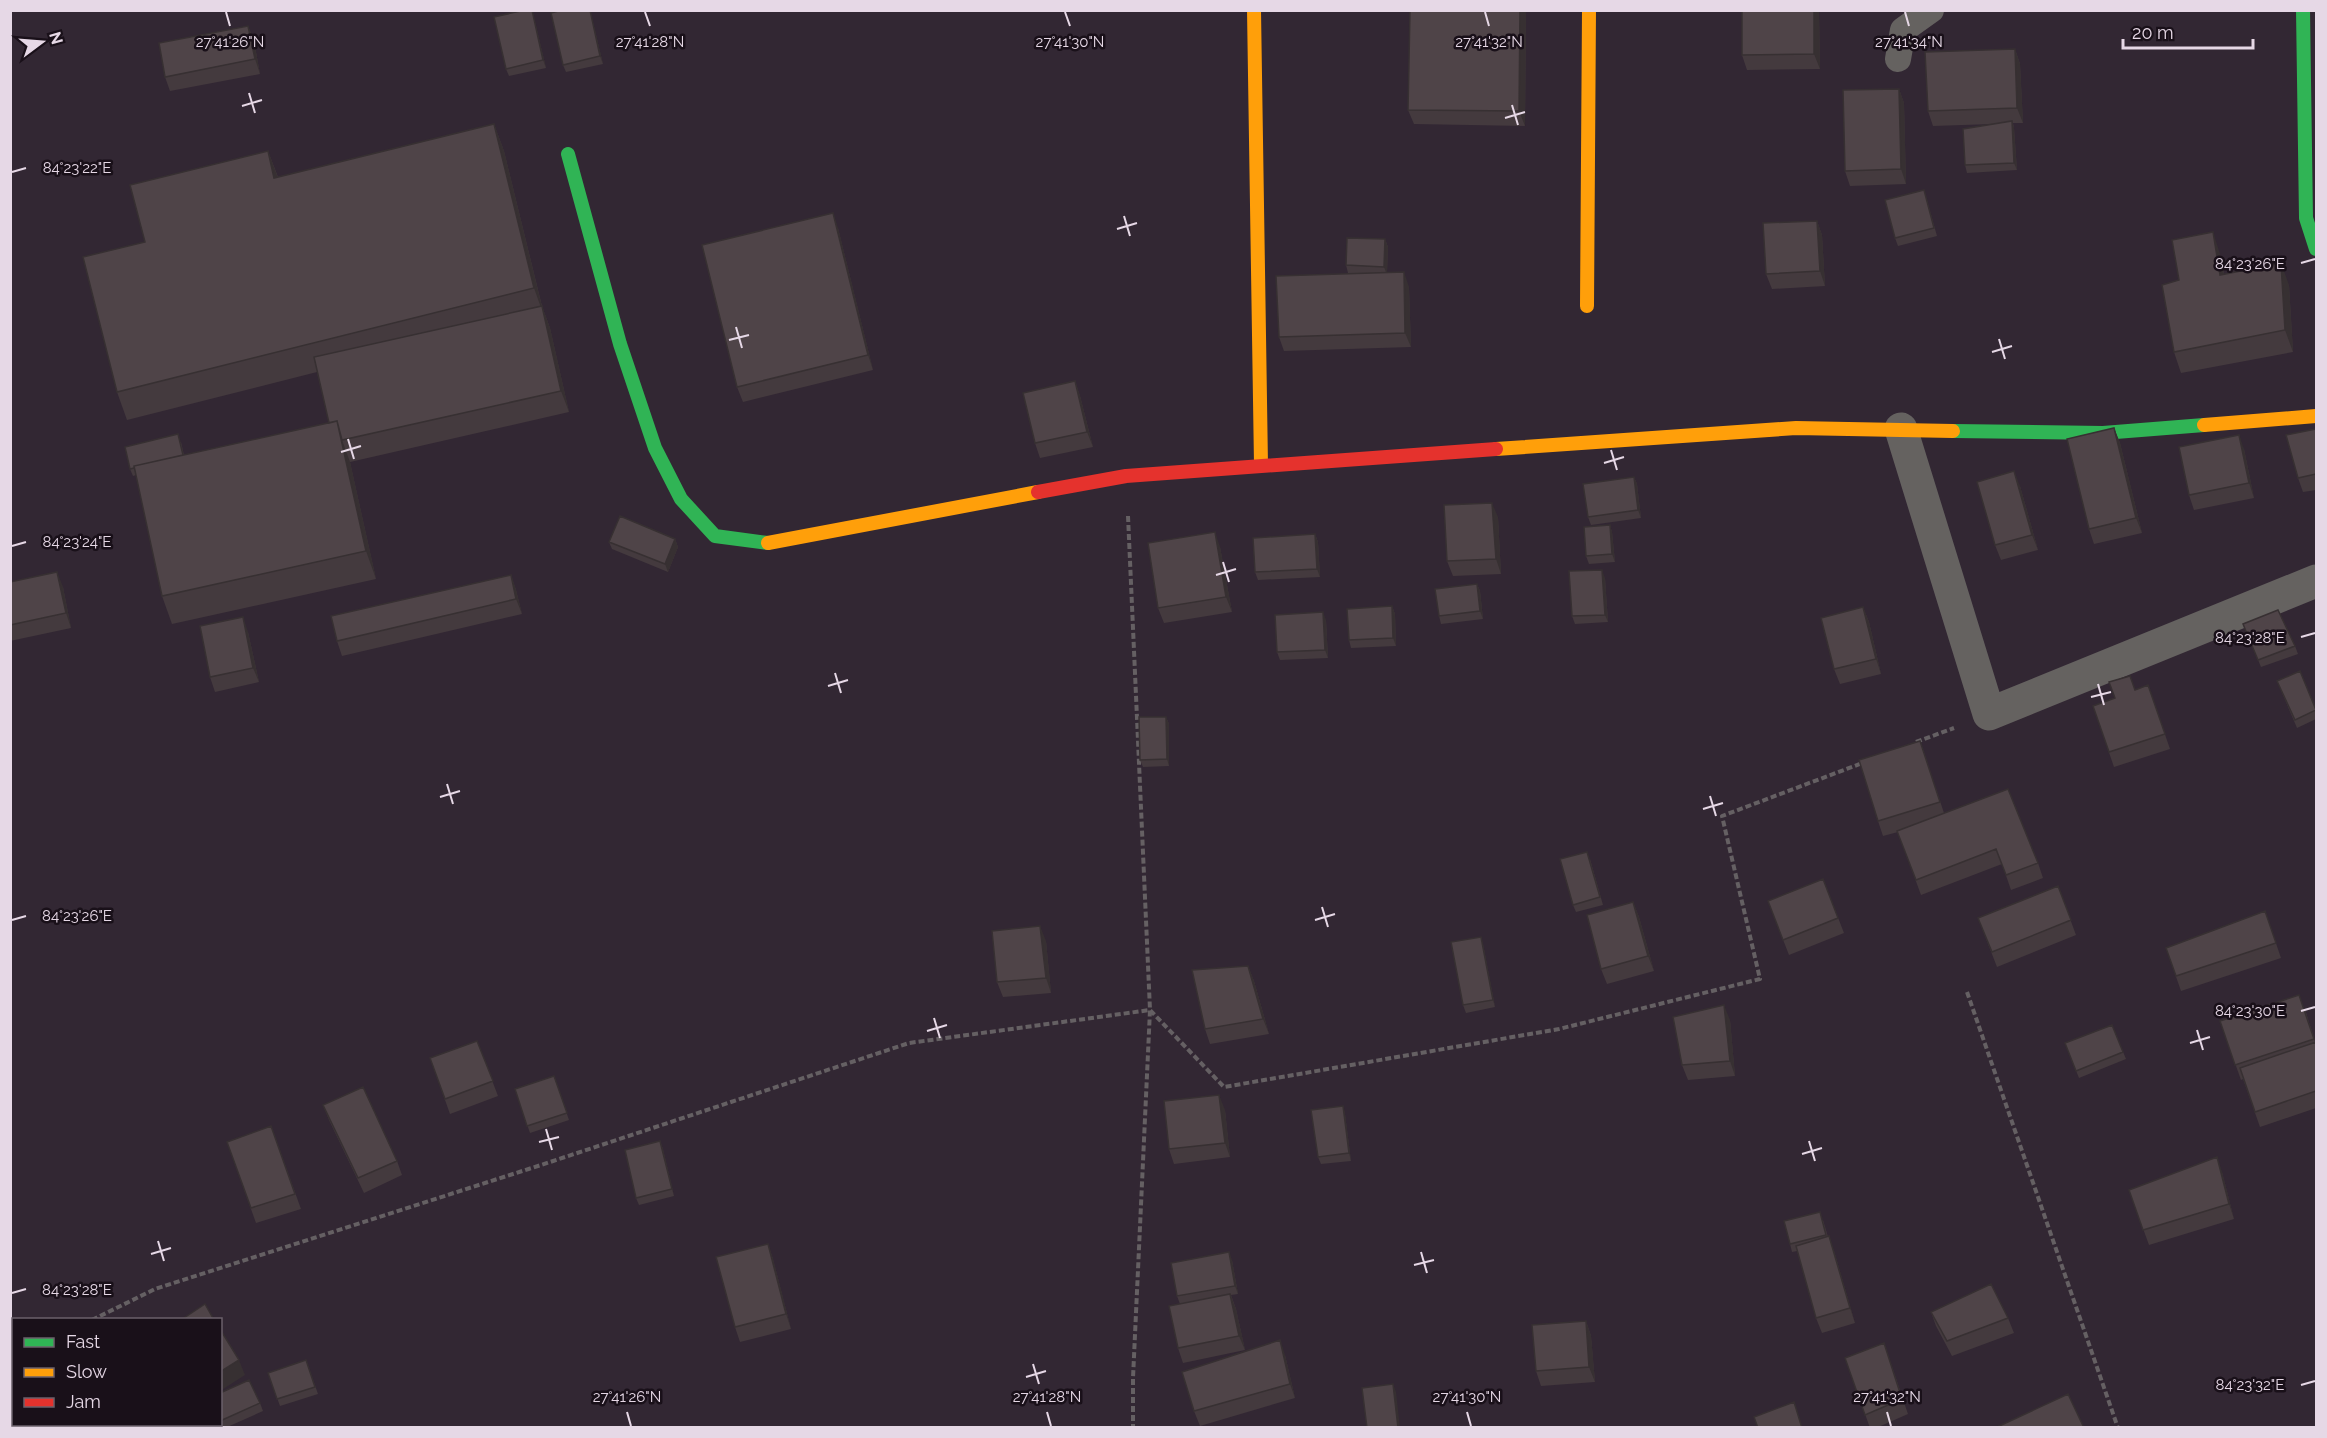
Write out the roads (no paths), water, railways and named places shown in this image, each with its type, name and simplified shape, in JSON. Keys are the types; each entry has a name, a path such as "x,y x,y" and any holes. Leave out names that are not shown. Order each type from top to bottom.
{"street":[{"path":"1254,10 1262,465"},
{"path":"1587,306 1589,10"},
{"path":"2303,10 2306,218 2316,249"},
{"path":"568,154 620,344 655,448 681,499 716,536 767,543 1126,476 1262,465 1796,428 2103,433 2316,416"},
{"path":"1901,429 1989,714 2316,581"}],"lane":[{"path":"1899,59 1903,30 1931,10"}]}
